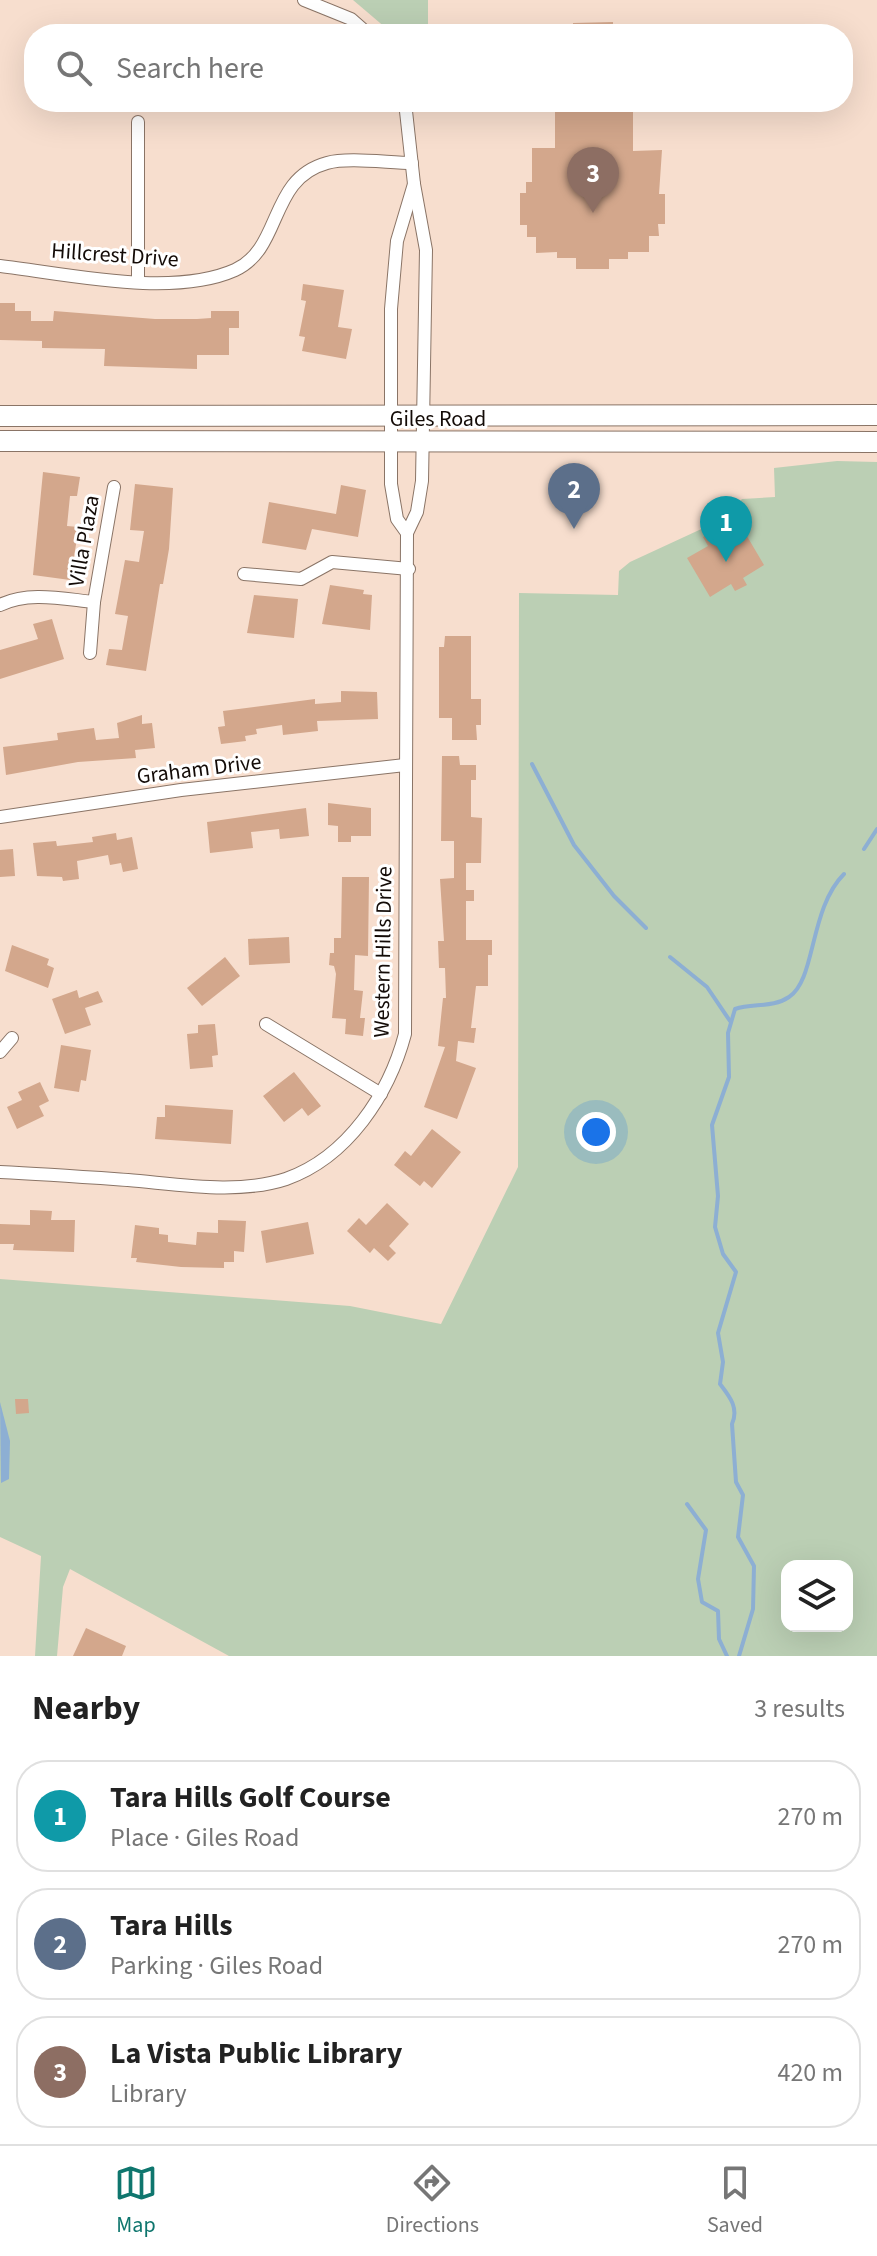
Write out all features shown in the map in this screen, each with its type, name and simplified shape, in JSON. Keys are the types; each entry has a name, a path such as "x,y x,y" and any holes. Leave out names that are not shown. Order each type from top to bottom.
{"main road":[{"name":"Giles Road","path":"0,416 877,415"},
{"name":"Giles Road","path":"0,441 877,442"}],"street":[{"path":"304,0 357,24"},
{"name":"Western Hills Drive","path":"0,1172 207,1186 285,1179 318,1162 353,1135 396,1068 405,1034 407,533 417,512 424,443 426,250 414,184 406,112"},
{"path":"138,122 138,281"},
{"name":"Hillcrest Drive","path":"0,266 138,281 176,282 237,269 258,252 285,192 301,176 328,163 412,163"},
{"name":"Western Hills Drive","path":"407,533 397,519 393,498 392,276 404,211 414,184"},
{"name":"Villa Plaza","path":"90,653 94,602 114,487"},
{"path":"244,574 301,579 332,562 409,569"},
{"name":"Villa Plaza","path":"0,605 12,599 39,597 94,602"},
{"name":"Graham Drive","path":"0,817 181,790 405,765"},
{"path":"266,1024 381,1094"},
{"path":"0,1052 12,1038"}],"green space":[{"path":"353,0 428,0 428,24 381,24"},
{"path":"837,461 877,462 877,1656 229,1656 70,1569 63,1587 57,1656 35,1656 41,1556 0,1537 0,1279 350,1306 441,1324 518,1167 519,593 618,595 619,571 630,562 723,519 742,499 775,497 774,468"}],"water":[{"path":"0,1402 10,1441 9,1479 1,1483"}],"building":[{"path":"613,22 613,24 573,24"},
{"path":"555,112 633,112 633,151 662,150 659,194 665,194 665,224 658,224 659,236 649,236 649,252 628,252 628,259 609,259 609,269 576,269 576,258 557,258 557,252 536,253 536,237 527,237 527,225 520,225 520,193 526,193 526,182 532,182 532,148 555,148"},
{"path":"303,284 344,290 338,327 352,329 346,359 302,351 305,337 299,336 306,301 301,300"},
{"path":"0,303 15,303 15,311 31,311 31,321 53,321 54,311 197,319 211,318 211,311 239,311 239,328 229,328 229,355 197,355 197,369 104,366 105,349 42,348 42,341 0,340"},
{"path":"43,472 80,477 77,496 70,496 67,526 79,527 70,580 33,575"},
{"path":"135,484 173,488 169,549 146,671 106,665 109,649 122,650 128,616 115,614 125,560 139,562 144,531 130,530"},
{"path":"341,485 366,490 358,537 312,529 306,550 262,543 269,502 336,514"},
{"path":"741,526 764,565 743,578 747,585 735,591 731,584 710,597 687,558 708,546 703,537 716,530 721,539"},
{"path":"330,585 364,590 363,594 372,595 370,630 322,624"},
{"path":"254,595 298,599 294,638 247,633"},
{"path":"52,619 64,659 0,679 0,650 38,639 33,624"},
{"path":"445,636 471,636 471,699 481,699 481,725 476,725 477,740 452,740 452,718 439,718 439,647 444,647"},
{"path":"341,691 377,692 378,719 317,721 318,731 283,735 282,725 256,729 257,734 245,736 246,741 221,744 218,727 225,726 223,711 315,699 315,704 341,702"},
{"path":"142,715 142,724 152,723 155,748 135,750 136,758 78,762 6,775 3,747 58,740 57,733 94,728 96,740 119,738 117,723"},
{"path":"442,756 459,756 460,765 476,765 476,780 471,780 471,817 482,818 481,863 466,863 466,890 474,890 474,901 466,901 466,940 492,940 492,955 488,955 488,986 476,986 471,1028 476,1028 474,1043 458,1041 456,1061 476,1068 457,1119 424,1107 445,1047 438,1046 443,998 446,998 445,968 439,968 438,941 444,941 440,879 454,878 454,841 441,841"},
{"path":"328,803 371,808 371,836 351,836 351,842 338,842 338,826 328,825"},
{"path":"306,808 309,836 280,839 279,829 251,832 253,848 210,853 207,822"},
{"path":"116,833 117,840 132,837 138,869 123,872 121,863 110,865 108,855 77,861 79,879 63,881 62,877 37,876 33,843 56,841 57,846 93,842 92,837"},
{"path":"13,849 15,876 0,877 0,850"},
{"path":"342,877 369,877 368,956 355,955 354,990 363,991 360,1018 365,1018 363,1036 345,1034 346,1019 332,1018 336,974 334,966 329,965 330,953 334,953 334,938 341,938"},
{"path":"289,937 290,963 249,965 248,939"},
{"path":"12,945 49,959 47,965 54,968 48,988 5,971"},
{"path":"225,957 240,976 202,1006 187,988"},
{"path":"77,990 79,998 98,991 103,1002 85,1008 91,1025 65,1034 52,999"},
{"path":"215,1024 218,1055 212,1056 213,1067 190,1069 187,1034 198,1033 198,1025"},
{"path":"61,1045 91,1050 86,1081 81,1080 79,1092 54,1088"},
{"path":"294,1072 321,1106 308,1116 302,1108 284,1122 263,1096"},
{"path":"40,1082 49,1101 39,1106 44,1116 17,1129 7,1107 22,1100 18,1092"},
{"path":"165,1105 233,1110 231,1144 155,1139 157,1117 165,1117"},
{"path":"432,1129 461,1152 432,1188 424,1181 420,1186 394,1165 405,1151 411,1156"},
{"path":"387,1203 409,1224 389,1246 396,1253 388,1261 374,1248 370,1253 347,1231 359,1218 366,1225"},
{"path":"30,1210 52,1211 51,1220 75,1220 74,1252 13,1250 14,1244 0,1244 0,1224 30,1225"},
{"path":"218,1220 246,1221 244,1252 234,1251 234,1262 224,1262 224,1268 181,1267 136,1262 137,1258 131,1258 135,1225 159,1228 159,1234 168,1235 168,1242 196,1245 197,1232 218,1233"},
{"path":"308,1222 314,1254 266,1263 261,1231"},
{"path":"15,1399 28,1399 29,1413 16,1414"},
{"path":"86,1628 126,1646 122,1656 73,1656"}],"waterway":[{"path":"532,764 574,845 614,896 646,928"},
{"path":"864,849 877,829"},
{"path":"739,1656 753,1609 754,1566 738,1537 743,1495 736,1482 732,1424 734,1408 720,1384 723,1362 718,1333 736,1272 723,1254 715,1227 718,1196 712,1125 729,1077 728,1033 735,1009 776,1003 798,988 824,906 844,874"},
{"path":"670,957 707,987 730,1021"},
{"path":"687,1504 706,1530 698,1579 702,1602 718,1611 719,1639 727,1656"}],"place":[{"name":"La Vista Public Library","path":"593,213"},
{"name":"Tara Hills","path":"574,529"},
{"name":"Tara Hills Golf Course","path":"726,562"}]}
